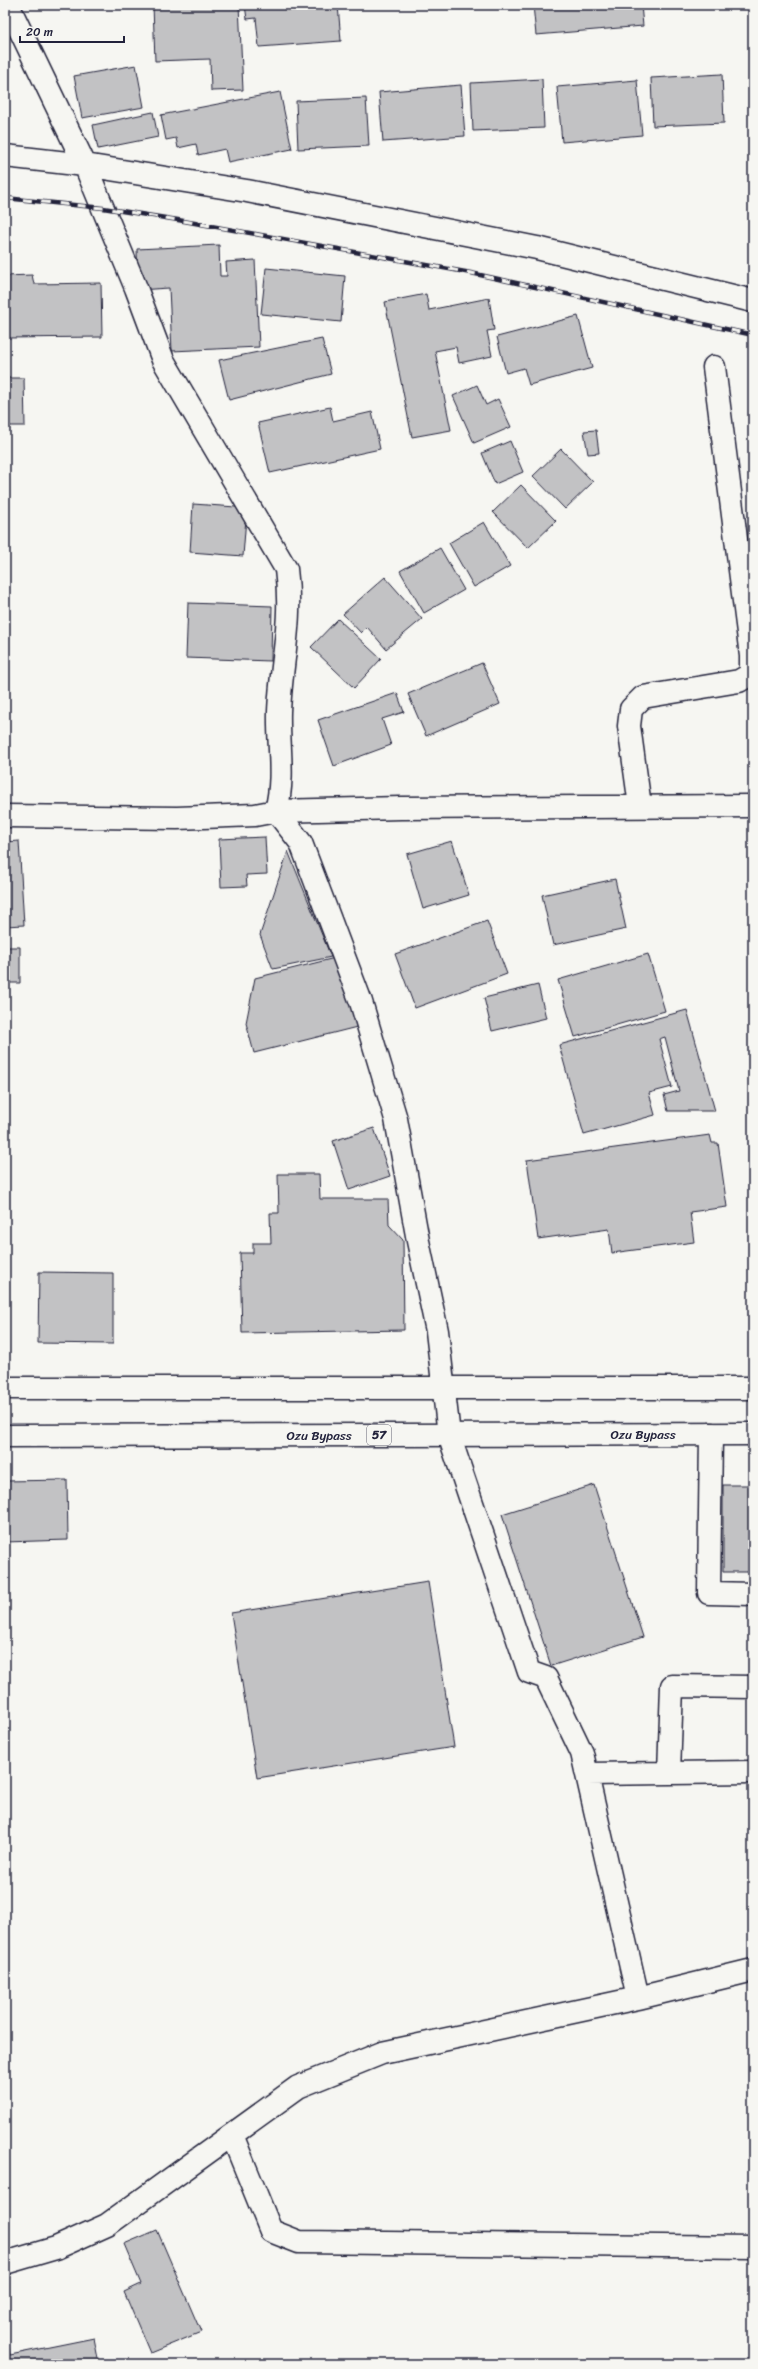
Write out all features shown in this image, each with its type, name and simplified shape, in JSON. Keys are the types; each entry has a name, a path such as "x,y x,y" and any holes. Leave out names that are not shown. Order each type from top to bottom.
{"main road":[{"path":"8,5 85,164 136,288 163,360 286,569 290,597 279,711 281,790 276,811"},
{"path":"5,156 85,164 247,191 537,248 753,301"},
{"path":"640,806 629,726 631,709 644,697 739,681 752,674 752,656 714,367"},
{"path":"5,816 177,818 254,815 276,811 401,808 753,806"},
{"path":"276,811 301,843 361,1002 396,1119 418,1241 437,1331 450,1435 529,1672 546,1678 582,1753 638,1998"},
{"path":"5,1388 753,1388"},
{"path":"711,1434 709,1593 753,1594"},
{"name":"Ozu Bypass","path":"5,1436 753,1434"},
{"path":"669,1773 672,1686 753,1687"},
{"path":"587,1774 753,1772"},
{"path":"5,2263 56,2248 107,2225 298,2087 382,2053 638,1998 753,1970"},
{"path":"232,2135 271,2231 300,2242 753,2247"}],"building":[{"path":"153,5 239,5 243,90 211,91 210,59 155,61"},
{"path":"245,5 338,5 341,41 259,47 256,18 247,19"},
{"path":"533,5 641,5 643,26 536,35"},
{"path":"136,65 144,107 82,118 74,76"},
{"path":"722,74 724,123 653,126 651,78"},
{"path":"542,79 544,128 473,131 471,83"},
{"path":"637,80 642,135 562,142 557,87"},
{"path":"461,85 465,136 383,142 379,92"},
{"path":"280,92 292,149 228,162 225,149 198,155 196,144 178,148 176,138 166,140 161,115"},
{"path":"366,98 369,146 298,149 296,101"},
{"path":"153,112 158,137 98,149 93,125"},
{"path":"219,245 220,276 227,276 226,262 255,260 259,347 172,351 169,288 138,290 137,249"},
{"path":"266,268 345,276 341,322 261,314"},
{"path":"32,275 34,284 101,283 102,337 5,338 5,276"},
{"path":"426,294 429,310 489,298 494,330 487,331 492,356 459,363 456,347 435,351 451,430 412,437 385,302"},
{"path":"578,316 592,368 529,385 524,368 506,373 497,337"},
{"path":"322,339 331,374 229,400 219,360"},
{"path":"5,378 24,378 25,426 5,426"},
{"path":"477,385 486,405 498,399 511,427 474,443 453,396"},
{"path":"330,407 333,421 372,412 380,449 270,473 258,423"},
{"path":"596,430 599,453 588,454 584,431"},
{"path":"510,441 523,472 495,484 482,453"},
{"path":"561,449 593,482 565,509 533,476"},
{"path":"521,485 556,521 528,548 493,512"},
{"path":"193,504 236,507 247,505 243,556 190,552"},
{"path":"484,522 510,566 474,587 449,543"},
{"path":"440,548 464,590 424,613 400,571"},
{"path":"385,577 422,619 386,649 367,627 361,633 343,614"},
{"path":"188,603 272,606 271,661 186,658"},
{"path":"338,619 381,659 354,688 311,647"},
{"path":"482,663 500,704 426,736 408,694"},
{"path":"397,693 404,712 382,719 391,745 334,766 318,720"},
{"path":"265,837 267,874 246,875 247,886 221,887 219,839"},
{"path":"19,841 24,925 5,926 5,842"},
{"path":"452,841 469,895 423,909 407,854"},
{"path":"288,851 331,957 273,969 260,935"},
{"path":"615,879 626,929 553,945 542,895"},
{"path":"487,921 507,974 415,1008 395,954"},
{"path":"5,947 20,947 20,983 5,983"},
{"path":"648,954 665,1011 575,1037 558,980"},
{"path":"339,957 357,1027 254,1053 246,1023 255,978"},
{"path":"538,985 546,1018 492,1031 484,998"},
{"path":"687,1010 715,1111 668,1111 664,1095 679,1091 665,1037 659,1039 672,1087 649,1093 655,1115 584,1135 559,1045"},
{"path":"374,1128 390,1176 349,1190 333,1141"},
{"path":"710,1135 712,1143 718,1143 727,1207 690,1212 694,1242 612,1253 609,1229 538,1239 527,1160"},
{"path":"278,1174 319,1174 320,1199 388,1199 389,1225 403,1240 404,1330 242,1333 240,1253 253,1253 253,1243 271,1243 270,1213 279,1213"},
{"path":"39,1272 113,1273 113,1344 38,1343"},
{"path":"67,1480 68,1540 5,1542 5,1481"},
{"path":"594,1485 643,1637 551,1666 502,1514"},
{"path":"723,1485 753,1485 753,1572 723,1572"},
{"path":"428,1582 454,1747 257,1778 231,1613"},
{"path":"157,2230 201,2332 150,2353 124,2292 141,2284 124,2244"},
{"path":"5,2330 10,2355 94,2338 99,2364 5,2364"}],"railway":[{"path":"5,198 103,208 178,220 471,273 753,335"}]}
